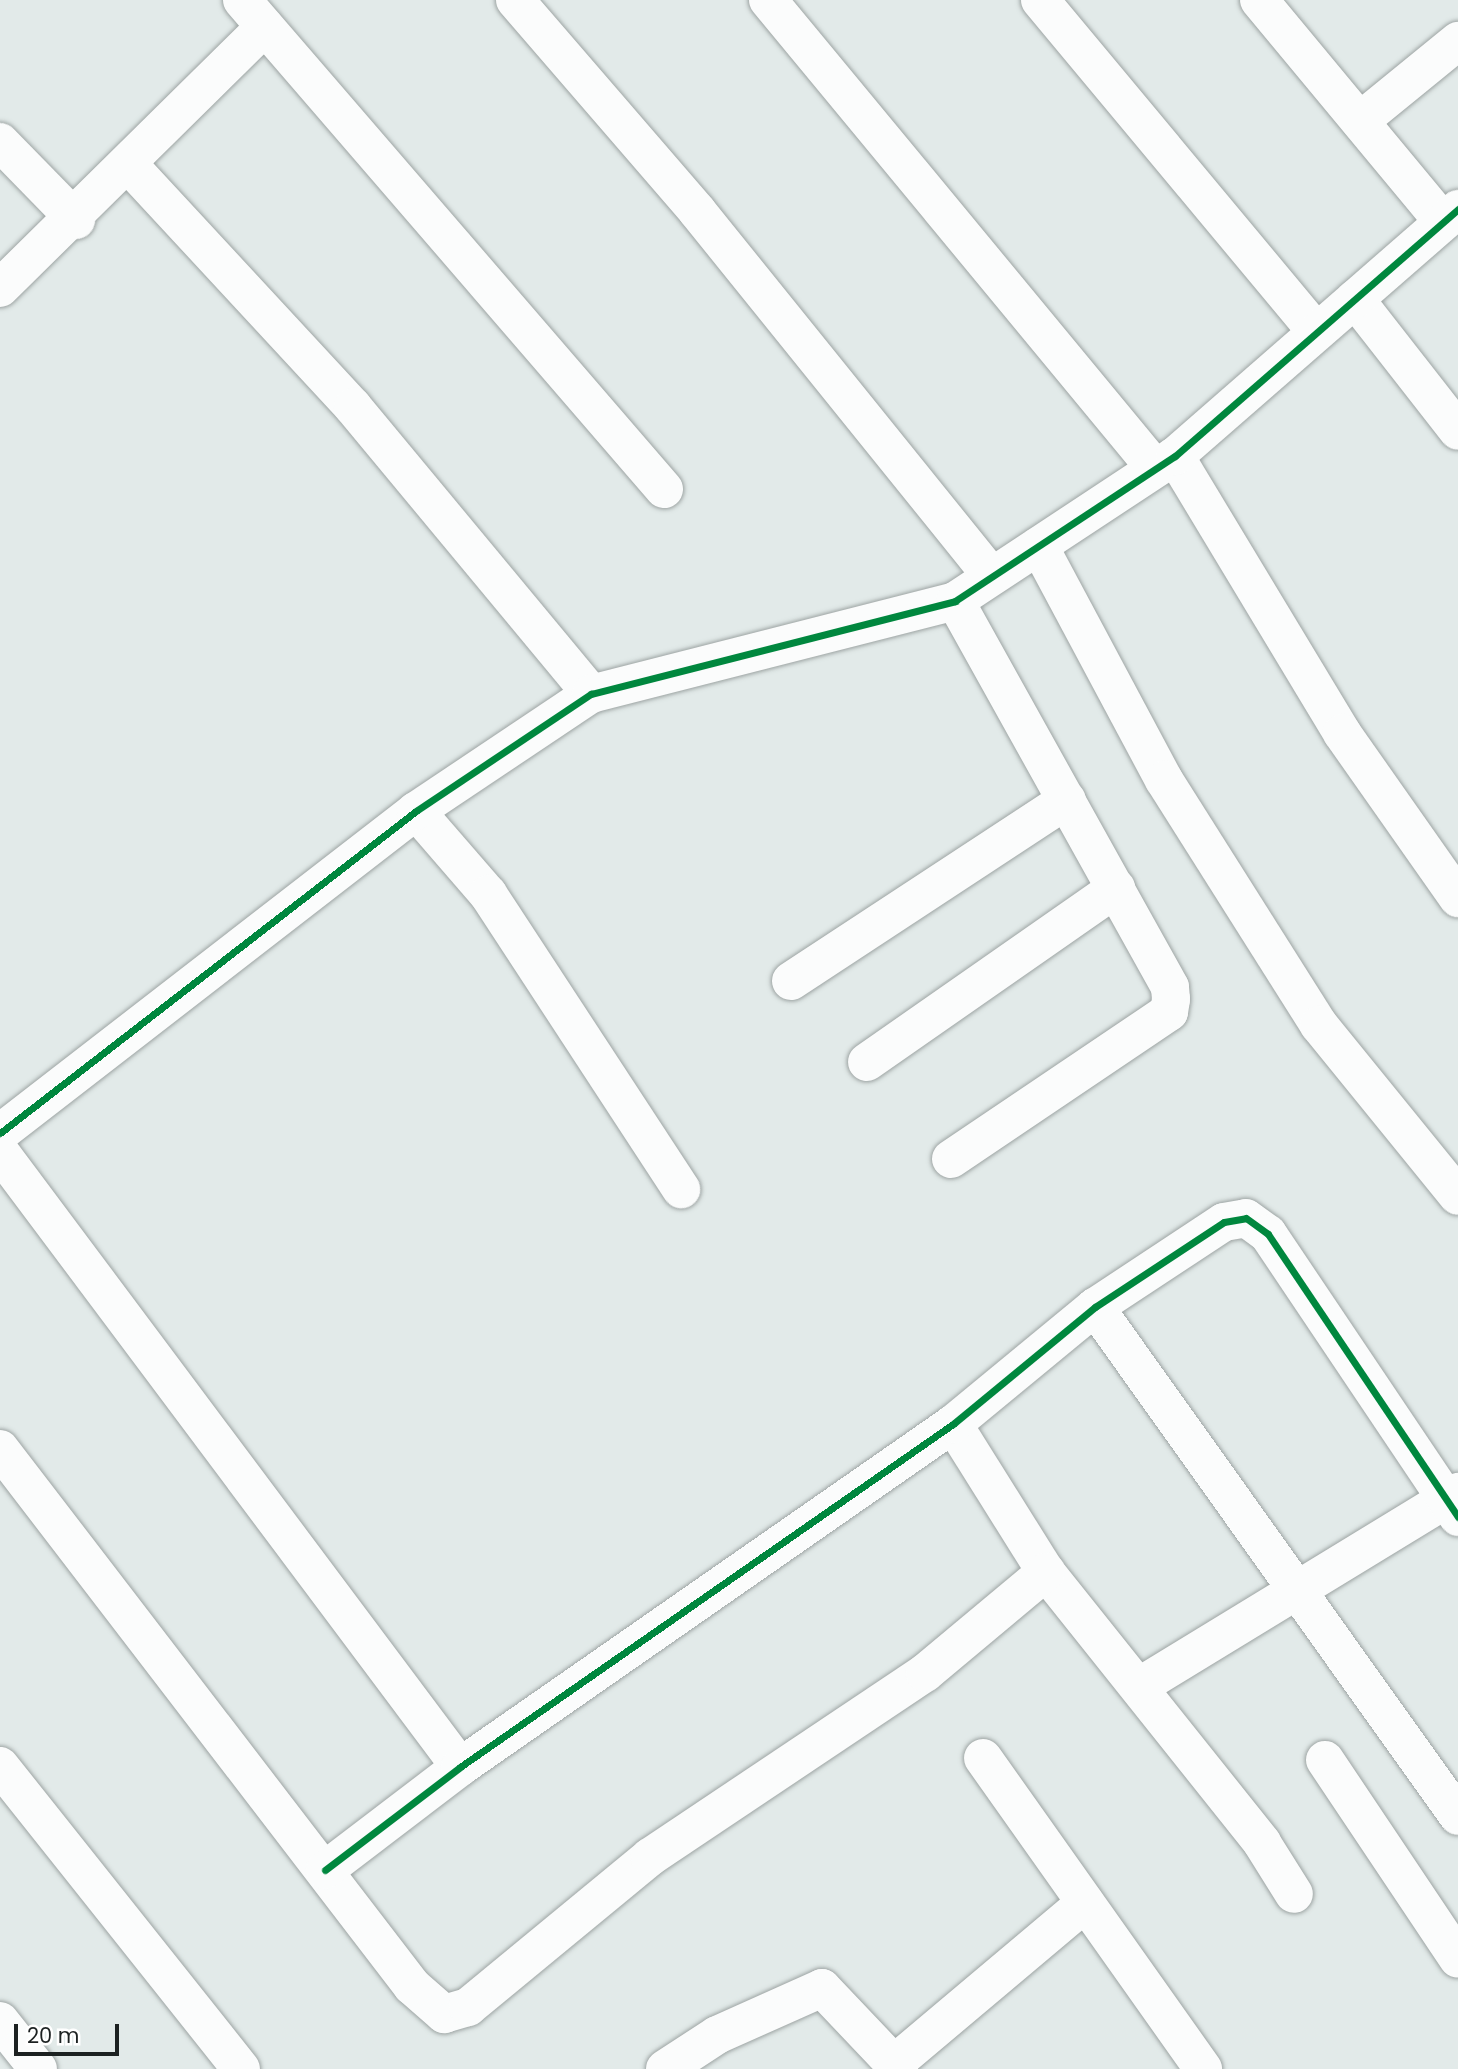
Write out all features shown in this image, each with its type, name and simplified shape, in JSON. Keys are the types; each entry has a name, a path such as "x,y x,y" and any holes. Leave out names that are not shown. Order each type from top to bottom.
{"street":[{"path":"515,0 697,211 992,576"},
{"path":"768,0 1165,462 1342,733 1458,898"},
{"path":"1040,0 1316,331"},
{"path":"0,1133 416,811 591,694 955,601 1165,462 1451,215 1360,121 1259,0"},
{"path":"0,288 76,220 129,165 253,14 664,489"},
{"path":"1360,121 1458,41"},
{"path":"0,142 76,220"},
{"path":"129,165 354,407 591,694"},
{"path":"1354,299 1458,431"},
{"path":"1039,546 1164,780 1319,1025 1458,1196"},
{"path":"951,1159 1169,1012 1170,987 955,601"},
{"path":"791,981 1066,800"},
{"path":"416,811 488,894 681,1189"},
{"path":"867,1062 1116,888"},
{"path":"0,1152 460,1767"},
{"path":"325,1870 460,1767 953,1424 1095,1307 1224,1222 1246,1218 1268,1234 1454,1503 1140,1686"},
{"path":"1095,1307 1458,1816"},
{"path":"953,1424 1046,1572 1140,1686 1294,1894"},
{"path":"0,1449 429,2006 444,2014 468,2007 650,1857 925,1673 1046,1572"},
{"path":"983,1758 1085,1903 1190,2064"},
{"path":"1325,1760 1458,1959"},
{"path":"0,1766 241,2069"},
{"path":"665,2069 717,2035 822,1988 896,2067 1085,1903"},
{"path":"0,2021 38,2069"}],"cycle path":[{"path":"0,1133 416,811 591,694 955,601 1175,456 1458,209"},
{"path":"325,1870 460,1767 953,1424 1095,1307 1224,1222 1246,1218 1268,1234 1458,1517"}]}
